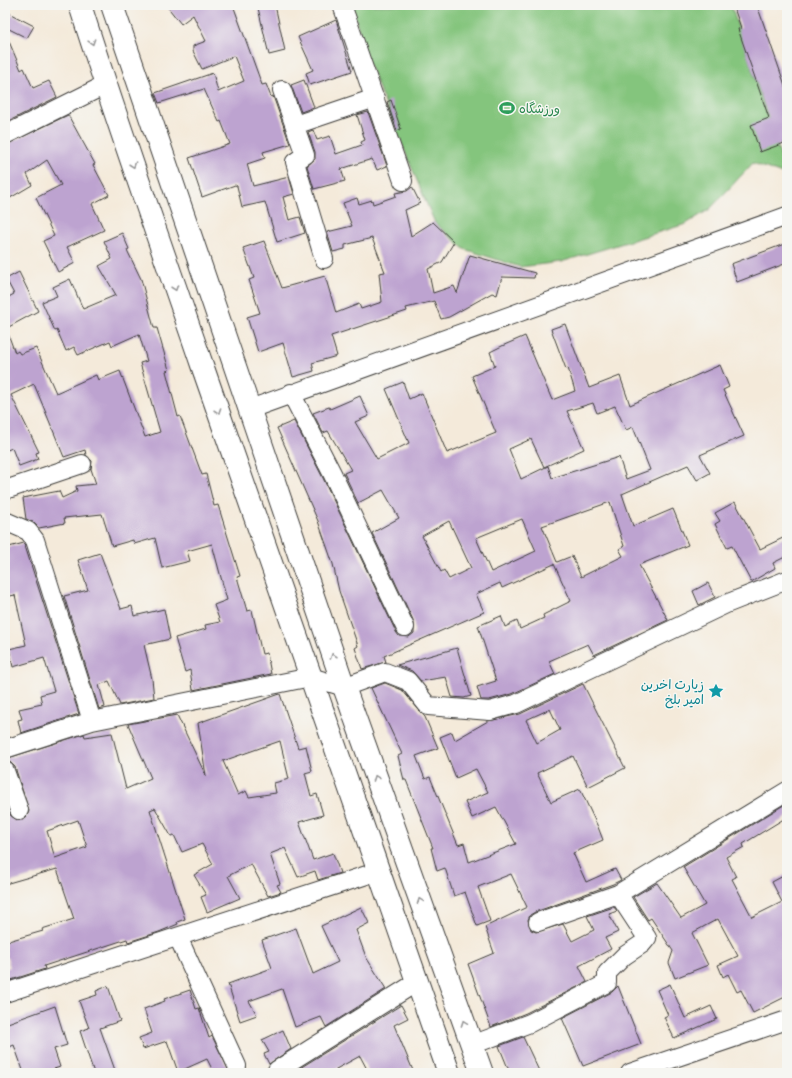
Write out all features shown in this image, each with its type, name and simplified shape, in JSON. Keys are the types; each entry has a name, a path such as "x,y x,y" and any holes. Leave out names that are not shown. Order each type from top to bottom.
{"highway":[{"path":"80,5 105,85 259,531 312,677 449,1073"},
{"path":"112,5 344,688 482,1073"}],"street":[{"path":"342,5 376,98 403,181"},
{"path":"5,135 105,85"},
{"path":"282,90 305,155 295,162 324,259"},
{"path":"295,125 376,98"},
{"path":"250,409 787,216"},
{"path":"291,393 332,473 404,627"},
{"path":"5,490 82,464"},
{"path":"5,521 28,531 35,540 92,721"},
{"path":"5,749 92,721 312,677 344,688 385,672 408,680 428,706 490,711 516,704 726,604 787,580"},
{"path":"5,771 19,810"},
{"path":"538,922 618,894 787,791"},
{"path":"5,993 379,871"},
{"path":"472,1045 530,1023 607,983 607,973 624,956 642,944 647,938 618,894"},
{"path":"178,937 237,1066"},
{"path":"277,1070 417,982"},
{"path":"630,1073 787,1020"}],"green space":[{"path":"352,5 731,5 787,176 753,163 710,209 686,224 561,262 520,267 464,249 435,223 365,55"}],"building":[{"path":"166,5 233,5 262,85 266,84 271,97 273,96 290,144 263,152 265,158 247,164 253,186 289,177 294,194 283,197 289,220 300,217 305,233 277,242 265,202 242,207 237,186 235,185 202,197 189,158 230,144 221,121 219,122 204,89 159,103 155,93 213,73 218,92 244,81 234,56 202,69 193,51 193,46 206,41 193,15 181,24"},
{"path":"275,5 285,51 269,55 258,8"},
{"path":"733,5 757,5 787,91 787,142 760,152 751,125 769,118 738,29 741,28"},
{"path":"5,11 34,26 27,38 5,27"},
{"path":"336,20 352,71 310,85 306,73 313,70 298,37"},
{"path":"5,32 21,70 24,68 33,88 49,81 57,97 5,123"},
{"path":"304,80 314,107 301,112 291,85"},
{"path":"391,100 401,129 397,131 387,102"},
{"path":"368,112 387,166 377,170 372,159 341,169 345,181 314,189 307,166 315,159 315,152 308,132 313,130 317,140 330,136 336,154 362,145 361,142 365,140 357,115"},
{"path":"68,115 95,164 93,165 109,195 92,204 104,230 67,247 75,263 58,272 43,241 54,236 36,198 61,185 47,160 27,174 32,185 5,201 5,145"},
{"path":"412,187 420,203 405,210 411,236 433,222 454,242 442,262 428,269 433,293 454,286 457,293 470,255 535,273 534,278 502,277 497,295 492,293 449,317 441,319 434,301 406,308 407,311 331,336 337,356 312,363 314,371 293,377 283,343 258,352 247,317 260,313 249,280 254,278 243,248 264,241 282,288 325,276 336,313 359,304 361,309 382,302 379,273 385,272 372,238 345,245 345,249 333,252 327,232 352,226 343,203 357,198 359,204 372,200 373,204 396,196 395,193 407,191"},
{"path":"122,233 129,249 127,250 141,279 154,328 157,328 169,370 166,371 178,417 180,416 202,475 206,474 214,506 218,505 240,576 237,577 247,611 252,610 262,654 267,653 271,674 193,690 190,670 185,672 175,638 206,629 205,625 220,622 214,605 227,600 212,544 187,551 190,561 162,568 155,538 134,544 133,540 112,546 102,514 64,518 65,523 39,528 33,522 26,519 23,498 59,491 62,498 77,491 76,486 96,484 91,469 92,461 86,455 85,450 64,457 34,384 11,395 39,452 36,453 38,459 19,466 12,448 5,451 5,331 7,331 15,353 18,351 20,354 36,348 56,393 96,375 98,380 120,371 145,437 160,432 140,363 147,361 139,334 112,346 110,341 78,355 74,347 66,351 42,302 57,296 53,287 70,279 83,309 116,295 99,266 112,259 104,241"},
{"path":"787,243 787,263 737,282 731,264"},
{"path":"19,272 38,311 5,329 5,299 14,294 6,279"},
{"path":"565,324 589,388 620,376 630,405 720,365 729,387 723,390 744,436 700,455 710,473 697,480 688,465 622,494 633,526 673,509 688,545 639,565 668,620 594,655 588,644 549,661 555,674 512,694 489,700 481,700 477,687 496,681 478,626 501,616 505,627 517,621 520,629 544,618 543,615 571,601 554,564 502,588 500,583 476,594 484,612 384,656 386,662 362,669 355,648 358,646 339,591 333,564 318,521 277,428 294,421 323,478 396,632 399,636 409,637 414,633 414,622 372,533 399,518 383,490 358,503 344,473 351,470 328,431 323,433 313,413 329,407 330,409 360,396 369,416 355,422 377,459 409,443 386,389 403,382 409,399 422,393 447,453 496,433 472,376 495,366 490,352 502,346 525,336 552,400 575,391 568,368 566,369 551,329","holes":["593,403 597,413 615,406 626,430 633,427 650,470 626,479 619,457 552,478 548,466 521,479 509,449 531,439 544,467 584,449 567,411","610,502 624,546 619,549 623,556 581,577 572,556 557,562 542,526","522,519 536,551 491,572 476,538","449,521 471,568 449,579 444,570 441,572 422,536"]},
{"path":"735,502 760,549 787,536 787,556 773,563 775,568 751,582 732,546 727,548 715,524 720,521 715,513"},
{"path":"24,543 79,714 21,733 18,720 22,719 19,709 42,704 40,695 54,691 44,658 13,667 9,649 26,645 15,595 5,597 5,548"},
{"path":"100,553 121,609 132,606 134,616 164,609 170,639 144,645 152,679 154,698 120,705 109,681 99,685 105,707 99,709 64,596 88,590 78,560"},
{"path":"708,583 715,597 699,605 693,591"},
{"path":"457,648 471,696 464,698 452,697 446,677 421,681 412,671 397,665"},
{"path":"385,683 402,690 425,717 438,748 416,756 425,779 430,777 458,845 464,843 469,862 516,844 496,807 472,818 465,802 488,792 476,769 456,778 440,737 452,732 455,740 488,721 520,714 583,684 625,768 588,787 573,756 537,773 551,802 580,789 598,827 603,840 573,853 586,882 615,869 621,880 535,912 530,915 528,920 531,930 536,932 563,924 572,941 594,930 587,916 614,907 617,911 609,914 618,932 605,938 611,949 579,966 587,982 526,1013 491,1027 468,964 494,953 485,927 527,907 511,874 478,887 490,921 477,926 465,892 454,896 445,868 437,871 431,848 433,848 406,780 404,780 398,756 402,754 371,688","holes":["550,709 560,730 537,743 526,720"]},
{"path":"280,694 298,748 306,746 312,771 305,773 311,796 317,794 323,815 299,822 313,860 333,853 340,873 318,880 315,871 298,877 285,848 270,854 280,884 277,885 281,892 268,896 251,864 228,876 240,898 207,912 201,897 206,895 194,875 213,864 202,844 182,852 174,835 171,836 155,808 150,810 185,919 177,922 178,924 159,932 128,942 127,939 44,966 45,969 5,982 5,969 10,967 5,950 5,942 43,931 42,929 74,919 57,869 5,884 5,802 9,814 17,820 23,820 29,811 15,767 5,759 84,734 85,737 112,733 126,789 151,778 128,724 177,715 206,776 198,723","holes":["280,741 289,779 274,783 276,793 249,797 246,791 238,795 223,761","78,820 87,847 55,858 47,831"]},
{"path":"787,803 787,817 743,844 744,847 726,857 736,877 732,879 752,917 782,902 772,882 787,874 787,996 753,1013 741,990 737,992 728,974 723,977 718,965 738,956 718,919 692,933 708,965 675,978 669,963 673,951 651,918 648,920 633,897 657,883 681,918 705,905 683,867"},
{"path":"361,907 369,923 356,930 366,957 386,989 326,1027 321,1017 295,1027 282,989 249,1001 257,1015 240,1021 228,984 272,968 262,940 296,928 313,974 338,962 321,926"},
{"path":"670,984 685,1018 711,1006 717,1019 674,1038 664,1017 668,1015 657,990"},
{"path":"108,986 120,1021 100,1028 116,1073 94,1073 80,1031 89,1028 79,1001 97,995 96,991"},
{"path":"618,986 641,1044 583,1066 562,1018 612,992"},
{"path":"190,990 196,1009 199,1008 209,1038 212,1036 230,1073 214,1073 207,1059 178,1072 167,1041 143,1049 139,1038 152,1033 144,1009 165,1001 164,999"},
{"path":"401,1005 408,1018 394,1025 414,1073 369,1073 360,1056 336,1069 338,1073 292,1073"},
{"path":"55,1006 67,1045 54,1049 60,1067 42,1073 24,1073 14,1045 5,1049 5,1024"},
{"path":"283,1030 291,1049 269,1064 264,1054 269,1052 262,1040"},
{"path":"523,1037 540,1073 510,1073 499,1046"}],"place":[{"name":"ورزشگاه","path":"507,108"},
{"name":"زیارت اخرین امیر بلخ","path":"716,691"}]}
